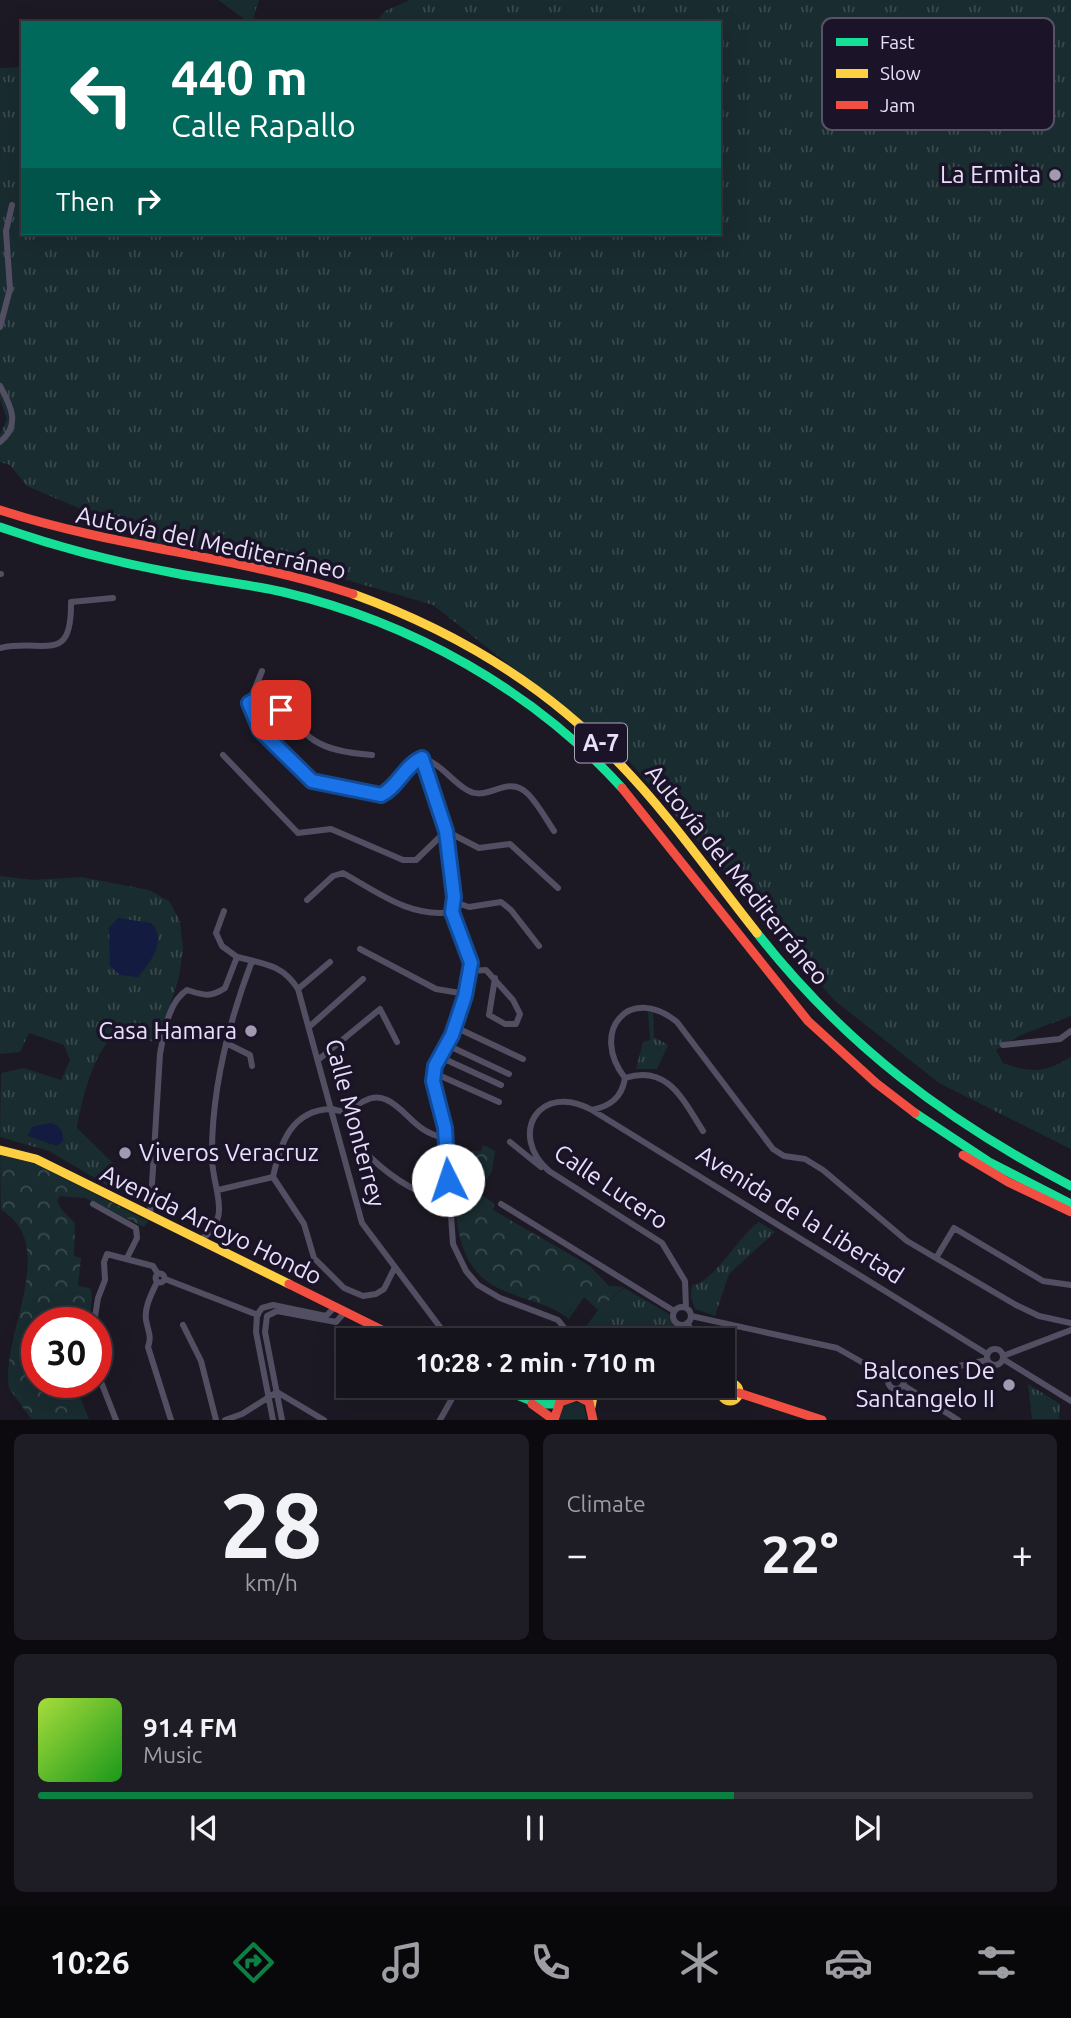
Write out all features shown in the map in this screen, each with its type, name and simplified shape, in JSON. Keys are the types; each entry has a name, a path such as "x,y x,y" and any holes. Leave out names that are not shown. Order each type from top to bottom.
{"main road":[{"name":"Autovía del Mediterráneo","path":"0,510 69,532 285,574 373,600 439,629 507,669 543,694 611,752 666,814 758,934 827,1016 884,1069 994,1146 1071,1186"},
{"name":"Autovía del Mediterráneo","path":"0,527 86,555 283,592 356,614 432,646 501,686 543,715 627,792 811,1024 885,1091 977,1155 1071,1204"},
{"path":"885,1091 951,1147 1008,1182 1071,1212"},
{"path":"951,1118 1071,1178"},
{"name":"Avenida Arroyo Hondo","path":"0,1150 37,1159 376,1328"},
{"path":"735,1386 739,1393 822,1419"},
{"path":"725,1398 729,1401 736,1399 739,1393"},
{"path":"527,1401 561,1401 580,1396 594,1414"},
{"path":"521,1398 554,1419 563,1398"}],"street":[{"path":"0,327 10,289 6,231 12,205"},
{"path":"0,386 13,416 8,435 0,442"},
{"path":"0,648 55,645 67,639 72,628 71,602 113,598"},
{"path":"262,671 249,703 260,730 312,781 381,795 389,791 414,762 422,758 435,762 467,791 484,793 507,784 518,787 528,794 554,831"},
{"path":"249,703 267,693 272,694 299,730 313,740 350,754 372,755"},
{"path":"223,755 298,833 331,829 388,855 416,860 446,831"},
{"path":"422,758 446,831 454,902 452,912 465,941 471,971 455,1027 434,1073 435,1097 445,1138 453,1244 466,1272 478,1285 500,1298 558,1320 564,1328"},
{"path":"446,831 480,848 510,844 558,888"},
{"path":"307,900 333,876 343,873 409,910 426,914 452,912"},
{"path":"454,902 469,906 501,902 511,910 539,946"},
{"path":"150,1217 164,1032 181,994 187,990 201,996 211,996 225,988 237,957 222,946 216,933 224,911"},
{"path":"360,949 426,985 453,994 466,994"},
{"name":"Calle Monterrey","path":"237,957 277,966 289,975 298,989 362,1223 440,1328"},
{"path":"199,1241 216,1226 219,1214 212,1160 222,1053 234,1008 252,961"},
{"path":"298,989 330,962"},
{"path":"471,971 486,970 495,978 520,1014 516,1024 505,1024 489,1015 495,978"},
{"path":"309,1027 363,979"},
{"path":"625,1077 616,1066 609,1044 616,1022 632,1008 641,1006 666,1013 677,1022 773,1149 784,1156 805,1159 823,1170 907,1241 1016,1305 1039,1316 1071,1323"},
{"path":"318,1060 380,1009 397,1042"},
{"path":"455,1027 523,1059"},
{"path":"1003,1045 1060,1039 1071,1031"},
{"path":"226,1043 250,1055 252,1066"},
{"path":"447,1045 509,1074"},
{"path":"440,1057 501,1085"},
{"path":"434,1073 499,1102"},
{"path":"625,1077 639,1073 661,1077 673,1088 703,1131"},
{"path":"592,1110 616,1098 625,1077"},
{"path":"395,1268 384,1289 376,1294 363,1296 344,1288 314,1258 304,1224 273,1177 279,1149 289,1130 302,1117 331,1109 341,1111 367,1099 377,1098 389,1101 414,1125 445,1138"},
{"name":"Calle Lucero","path":"592,1110 568,1099 548,1103 532,1124 530,1141 536,1158 549,1171 662,1243 685,1280 689,1320"},
{"name":"Avenida de la Libertad","path":"592,1110 987,1357"},
{"path":"510,1142 527,1158 549,1171"},
{"path":"370,1157 385,1172 415,1189 433,1198 449,1200"},
{"path":"218,1190 273,1177"},
{"path":"501,1204 674,1311 676,1322 689,1320 837,1348 888,1377"},
{"path":"93,1205 136,1228 137,1238 127,1258"},
{"path":"936,1258 954,1228 1043,1281 1071,1284"},
{"path":"97,1307 105,1280 104,1262 110,1253 153,1266 160,1278 257,1315 267,1316 277,1311 335,1322 344,1313"},
{"path":"160,1278 149,1300 145,1318 151,1338 148,1347 171,1419"},
{"path":"245,1310 285,1305 326,1317 334,1308"},
{"path":"674,1311 679,1307 687,1308"},
{"path":"262,1308 257,1315 256,1332 274,1419"},
{"path":"267,1316 265,1332 282,1419"},
{"path":"689,1320 693,1328"},
{"path":"183,1325 201,1361 216,1419"},
{"path":"987,1357 995,1366 1003,1358 1071,1330"},
{"path":"888,1377 888,1384 893,1389 903,1382 987,1357 996,1349 1003,1358 1071,1401"},
{"path":"888,1377 895,1373 903,1382 958,1419"},
{"path":"225,1419 242,1414 277,1392"},
{"path":"277,1392 324,1419"},
{"path":"108,1398 116,1419"},
{"path":"440,1419 450,1398"}],"green space":[{"path":"218,0 259,0 253,19 247,21"},
{"path":"410,0 1071,0 1071,1016 1021,1035 996,1050 1003,1063 1030,1070 1045,1069 1071,1057 1071,1149 939,1083 834,1000 623,754 433,605 261,555 134,541 130,530 27,486 10,465 0,462 0,434 7,419 0,399 0,68 21,67 21,235 721,235 721,21 377,21 385,11"},
{"path":"0,876 33,880 81,877 149,890 169,901 180,921 183,949 179,977 158,1043 124,1035 111,1039 97,1060 82,1105 77,1128 118,1168 110,1187 49,1151 0,1137 1,1073 24,1068 61,1080 70,1060 64,1045 29,1033 20,1052 0,1054"},
{"path":"648,1011 653,1012 654,1037 668,1045 657,1069 636,1069 643,1042 650,1040"},
{"path":"483,1145 495,1151 492,1171 479,1193 494,1203 493,1210 590,1266 609,1286 624,1287 598,1310 584,1297 569,1319 544,1305 500,1289 483,1278 471,1264 458,1228 454,1150 481,1151"},
{"path":"0,1155 36,1164 148,1221 144,1227 85,1198 60,1196 57,1201 62,1210 75,1223 74,1256 81,1258 78,1286 90,1288 91,1307 21,1307 21,1398 80,1398 89,1419 31,1419 9,1388 12,1343 28,1268 26,1245 18,1226 1,1210"},
{"path":"759,1222 775,1232 729,1274 715,1316 695,1309 691,1297 692,1285 709,1276"},
{"path":"548,1271 580,1293 569,1310 537,1287"},
{"path":"624,1288 669,1314 672,1323 683,1328 585,1328 598,1310"},
{"path":"1028,1384 1060,1404 1059,1419 1032,1419"},
{"path":"569,1401 583,1404 587,1419 560,1419 562,1406"}],"water":[{"path":"118,918 151,923 156,929 158,943 155,951 138,977 120,975 110,966 109,928"},
{"path":"50,1123 58,1127 63,1134 63,1141 57,1146 28,1136 32,1127"}],"traffic: fast":[{"path":"0,527 130,564 283,592 331,605 423,641 467,664 549,720 622,788"},
{"path":"757,933 825,1010 900,1077 981,1134 1071,1186"},
{"path":"915,1113 989,1162 1071,1204"},
{"path":"524,1398 539,1404 557,1404"}],"traffic: slow":[{"path":"353,594 426,624 460,642 527,683 588,732 635,780 757,933"},
{"path":"0,1150 36,1159 289,1284"},
{"path":"730,1383 736,1386 739,1392 736,1398 730,1401 724,1398 721,1392 724,1386 730,1383"},
{"path":"591,1407 593,1398"}],"traffic: jam":[{"path":"0,510 88,534 266,570 353,594"},
{"path":"622,788 808,1021 876,1083 915,1113"},
{"path":"963,1155 1008,1182 1071,1212"},
{"path":"289,1284 378,1328"},
{"path":"739,1393 822,1420"},
{"path":"554,1420 560,1402 577,1396 589,1402 593,1420"},
{"path":"532,1404 554,1420"}],"place":[{"name":"La Ermita","path":"1055,175"},
{"name":"Casa Hamara","path":"251,1031"},
{"name":"Viveros Veracruz","path":"125,1153"},
{"name":"Balcones De Santangelo II","path":"1009,1385"}],"route":[{"path":"281,710 272,694 267,693 249,703 260,730 312,781 381,795 398,782 414,762 422,758 446,831 454,897 452,912 471,963 471,976 465,996 452,1035 435,1066 433,1081 445,1128 448,1180"}]}
